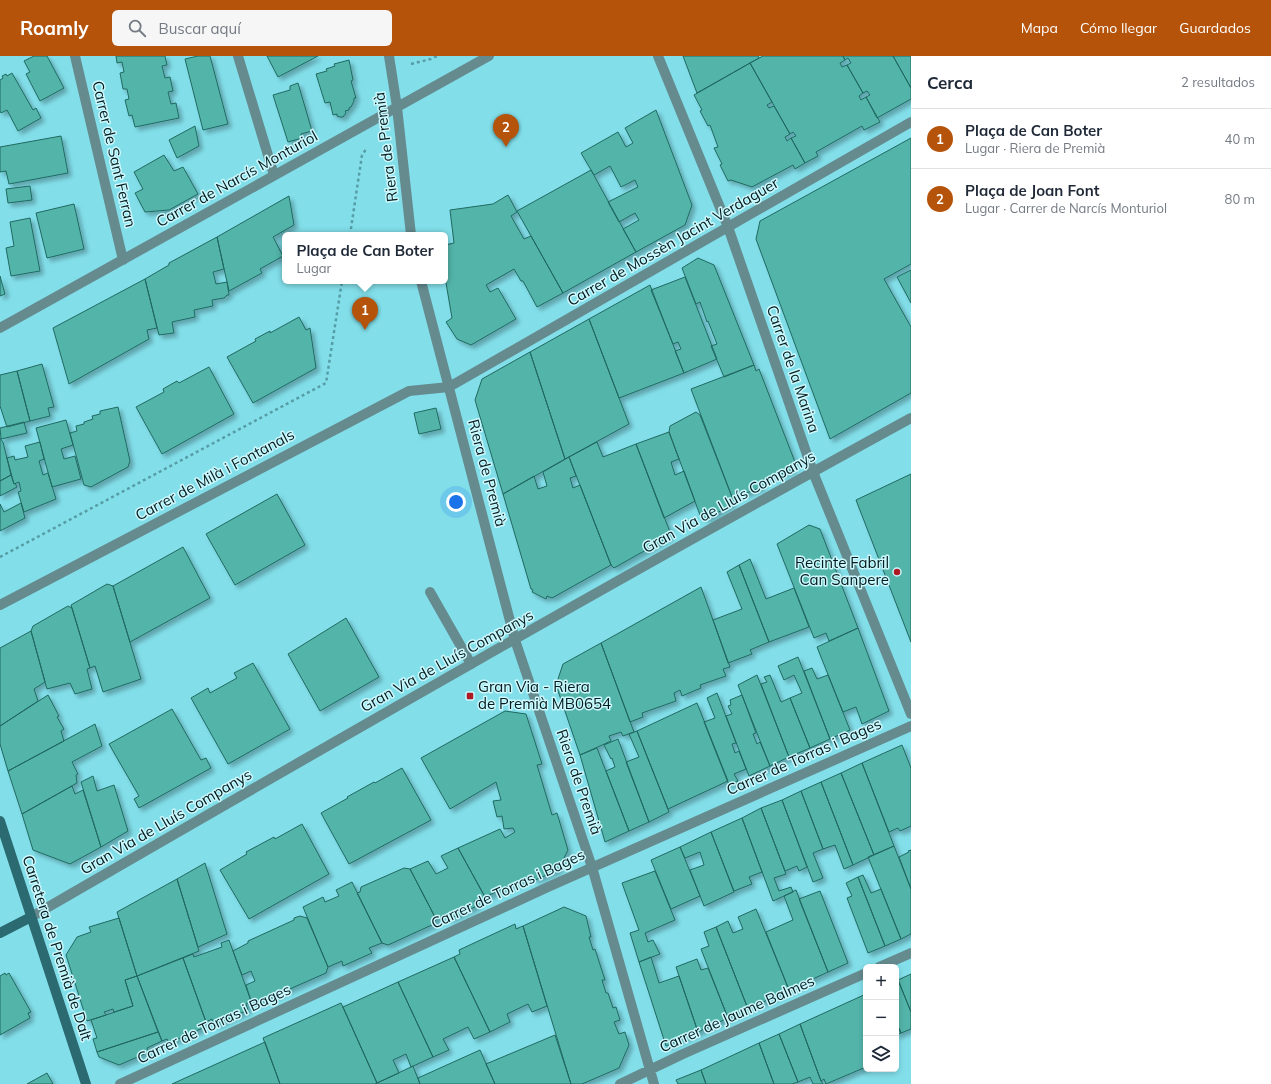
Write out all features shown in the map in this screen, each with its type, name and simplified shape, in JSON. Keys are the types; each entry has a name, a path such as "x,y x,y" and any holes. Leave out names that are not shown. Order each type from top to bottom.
{"street":[{"name":"Carrer de Sant Ferran","path":"75,56 122,260"},
{"path":"238,56 274,175"},
{"name":"Riera de Premià","path":"389,56 397,107 411,232"},
{"name":"Carrer de Narcís Monturiol","path":"0,328 490,56"},
{"name":"Carrer de la Marina","path":"658,56 728,227 813,472 911,714"},
{"name":"Carrer de Mossèn Jacint Verdaguer","path":"449,387 911,122"},
{"name":"Riera de Premià","path":"422,284 514,640 592,867 654,1084"},
{"name":"Carrer de Milà i Fontanals","path":"0,605 408,391 449,387"},
{"name":"Gran Via de Lluís Companys","path":"0,933 471,664 911,418"},
{"path":"430,592 471,664"},
{"name":"Carrer de Torras i Bages","path":"120,1084 592,867 911,726"},
{"name":"Carretera de Premià de Dalt","path":"0,821 86,1084"},
{"path":"886,964 911,953"},
{"name":"Carrer de Jaume Balmes","path":"620,1084 683,1054 863,974"}],"path":[{"path":"411,64 437,56"},
{"name":"Riera de Premià","path":"350,232 362,155 369,146"},
{"name":"Carrer de Milà i Fontanals","path":"0,557 326,383 342,284"}],"building":[{"path":"34,56 47,56 64,88 40,101 26,74 30,72 24,61"},
{"path":"116,56 165,56 167,65 162,66 165,78 170,77 173,91 168,92 171,104 176,103 179,118 135,127 132,115 129,116 125,100 129,99 127,89 123,89 120,73 124,72 122,62 117,63"},
{"path":"198,56 210,56 228,124 203,130 185,59"},
{"path":"267,56 318,56 278,77"},
{"path":"683,56 758,56 759,58 697,93"},
{"path":"763,56 843,56 845,60 840,63 842,67 847,65 863,93 859,96 861,100 866,97 880,122 864,130 862,126 816,152 818,156 805,163 791,138 796,136 793,132 790,134 750,63"},
{"path":"843,56 893,56 911,88 911,99 877,118 866,97 870,95 867,91 863,93 847,65 851,63 848,58 845,60"},
{"path":"893,56 911,56 911,88"},
{"path":"349,60 353,80 351,81 356,98 354,98 349,110 345,111 346,113 343,117 340,117 337,116 337,114 333,115 330,102 325,103 316,74 327,71 326,69 335,66 334,64"},
{"path":"750,63 772,102 767,105 769,108 774,106 790,134 785,137 787,141 791,138 805,163 795,169 793,165 752,187 731,180 728,181 714,148 718,147 710,125 708,126 700,111 702,110 694,95"},
{"path":"12,73 33,110 36,108 41,118 18,131 7,110 1,113 0,111 0,80 3,78 2,76 6,74 7,76"},
{"path":"298,83 312,131 301,134 302,138 288,142 273,95 290,90 290,86"},
{"path":"656,110 692,205 685,225 636,252 623,229 639,220 635,213 619,222 608,202 638,187 635,180 621,187 610,166 594,175 581,153 618,132 626,147 633,143 625,128"},
{"path":"195,126 199,146 177,158 169,140"},
{"path":"61,136 68,173 9,184 6,171 0,172 0,147"},
{"path":"911,138 911,264 884,279 911,327 911,393 830,439 756,239 760,221"},
{"path":"164,155 174,171 183,167 198,194 169,210 145,212 135,193 143,189 134,172"},
{"path":"591,170 636,252 563,293 517,211"},
{"path":"30,186 32,200 8,203 6,189"},
{"path":"508,195 517,212 511,216 524,239 531,236 563,293 537,307 523,281 521,281 514,269 486,285 490,292 498,288 516,319 471,345 457,339 446,322 452,318 446,284 448,284 448,244 454,243 450,210 493,204"},
{"path":"289,196 294,225 273,237 282,257 260,269 262,273 229,291 217,237"},
{"path":"74,204 84,249 47,258 36,213"},
{"path":"30,218 40,271 11,276 6,248 14,246 10,222"},
{"path":"217,237 224,269 213,272 216,284 227,282 229,295 224,298 212,300 213,306 194,310 195,317 172,322 174,333 159,335 145,279 169,265 169,263"},
{"path":"698,258 714,265 754,365 724,377 711,346 717,344 700,302 696,304 682,268"},
{"path":"911,270 911,303 897,277"},
{"path":"0,276 5,294 0,296"},
{"path":"685,277 717,359 684,373 675,351 681,349 678,342 673,344 651,290"},
{"path":"145,279 157,328 147,330 149,339 69,384 53,328"},
{"path":"650,285 684,373 619,398 589,319"},
{"path":"299,317 306,330 310,328 316,368 253,403 227,357 256,341 255,339 270,331 270,333"},
{"path":"589,319 629,424 565,459 530,352"},
{"path":"530,352 565,459 503,494 475,400 482,379"},
{"path":"42,364 54,407 48,408 50,416 30,421 17,371"},
{"path":"754,365 756,371 759,369 795,462 791,464 793,470 775,476 774,474 760,481 762,487 744,494 743,491 732,497 691,389"},
{"path":"209,367 234,414 162,454 136,407 164,392 163,389 177,381 179,383"},
{"path":"17,371 30,421 7,427 0,406 0,375"},
{"path":"118,407 130,461 128,467 91,487 84,485 70,433 77,431 76,426 93,419 92,416 100,414 100,411"},
{"path":"436,408 441,429 419,434 414,413"},
{"path":"696,412 700,415 732,497 732,504 707,519 700,515 669,432 670,426"},
{"path":"66,420 73,445 61,449 64,459 75,456 81,479 52,487 36,428"},
{"path":"24,422 27,433 1,439 0,428"},
{"path":"669,432 679,459 671,462 675,475 684,471 695,501 664,518 636,444"},
{"path":"0,438 3,442 11,475 0,481"},
{"path":"40,442 44,459 39,461 43,475 48,473 56,499 24,512 18,492 21,491 19,482 14,484 7,458 14,456 15,460 28,457 25,446"},
{"path":"597,442 603,457 636,444 670,532 669,537 614,568 611,565 569,457"},
{"path":"569,457 576,476 570,478 573,488 580,485 611,565 552,598 547,596 546,599 532,592 533,590 531,589 503,494 534,476 538,489 547,486 543,472"},
{"name":"Recinte Fabril Can Sanpere","path":"911,474 911,642 856,500"},
{"path":"11,475 14,484 15,483 17,487 0,496 0,481"},
{"path":"277,494 305,545 235,585 206,534"},
{"path":"21,503 25,518 0,531 0,504 4,512"},
{"path":"809,525 820,529 858,628 829,641 826,633 814,638 777,544"},
{"path":"183,547 210,598 130,642 113,586"},
{"path":"750,559 766,599 794,588 809,627 769,642 739,565"},
{"path":"739,565 769,642 750,650 752,654 728,663 713,620 742,609 727,572"},
{"path":"107,584 113,586 141,679 103,692 95,666 90,668 71,605"},
{"path":"701,587 730,667 723,669 726,676 700,685 701,688 682,696 680,690 674,693 676,701 642,713 643,717 630,722 601,643"},
{"path":"68,606 72,608 90,668 87,669 92,689 75,694 70,683 47,689 31,631 33,626"},
{"path":"346,618 379,677 320,711 288,654"},
{"path":"858,628 889,711 862,724 856,707 843,712 817,647"},
{"path":"31,631 45,682 34,689 38,701 0,726 0,648"},
{"path":"601,643 634,732 623,736 621,732 609,736 611,741 580,755 556,685 563,664"},
{"path":"798,657 830,739 810,748 790,698 802,693 794,675 784,680 778,666"},
{"path":"253,663 290,729 228,764 191,698 208,688 210,693 237,678 234,673"},
{"path":"812,668 817,679 828,675 850,730 830,739 804,671"},
{"path":"757,675 789,757 770,766 738,685"},
{"path":"770,675 781,702 790,698 810,748 789,757 761,684 767,682 764,677"},
{"path":"717,693 736,743 732,744 735,753 739,751 746,769 734,774 738,781 729,785 704,722 715,718 707,698"},
{"path":"48,695 59,716 57,717 64,729 61,731 64,741 8,771 0,744 0,726"},
{"path":"742,695 756,733 753,734 757,744 760,742 770,766 749,776 726,716 732,714 728,706 731,705 730,700"},
{"path":"697,703 728,781 668,809 637,731"},
{"path":"172,709 201,760 206,758 211,768 139,808 134,799 139,796 109,744"},
{"path":"505,711 526,714 542,764 537,765 552,815 557,813 568,850 558,870 535,880 533,875 485,897 458,848 500,829 505,838 515,832 513,828 504,829 502,816 497,817 493,801 501,800 496,782 450,809 421,758"},
{"path":"95,724 102,746 72,762 78,774 76,775 77,783 22,814 8,771"},
{"path":"637,731 669,812 649,822 626,762 639,757 629,734"},
{"path":"618,739 649,822 629,831 606,771 615,767 612,758 611,759 604,745"},
{"path":"902,745 911,768 911,826 900,831 898,828 889,832 862,763"},
{"path":"597,748 629,831 605,842 580,755"},
{"path":"862,763 894,846 874,855 841,773"},
{"path":"402,768 431,820 349,864 321,813 374,782 375,783"},
{"path":"841,773 874,855 853,865 821,782"},
{"path":"93,776 97,791 114,785 128,831 101,847 81,782"},
{"path":"821,782 853,865 844,869 835,845 823,849 801,791"},
{"path":"72,786 75,794 83,790 101,847 70,864 33,850 22,814"},
{"path":"801,791 823,849 813,853 823,878 813,882 782,800"},
{"path":"782,800 807,867 799,871 797,866 785,871 761,808"},
{"path":"761,808 786,874 774,878 779,891 791,887 793,892 773,901 742,818"},
{"path":"742,818 762,872 749,877 752,884 734,891 711,832"},
{"path":"302,824 329,874 249,919 220,870 247,854 246,852 274,837 275,839"},
{"path":"711,832 734,892 704,906 690,870 704,865 700,852 685,858 680,847"},
{"path":"894,846 911,889 911,934 901,939 868,857"},
{"path":"680,847 700,896 671,909 651,860"},
{"path":"458,848 485,897 474,901 477,906 449,919 446,914 436,919 410,869 428,861 436,874 448,868 441,856"},
{"path":"911,850 911,889 899,857"},
{"path":"205,863 227,934 198,947 177,879"},
{"path":"404,868 410,869 436,919 434,924 388,945 382,943 357,893 360,892 361,887"},
{"path":"655,871 675,920 645,933 648,942 653,940 660,954 639,962 630,933 639,930 622,883"},
{"path":"863,875 871,893 881,889 901,939 885,946 858,877"},
{"path":"858,877 885,946 868,953 847,898 852,896 846,883"},
{"path":"177,879 199,951 137,976 117,912"},
{"path":"352,882 382,943 369,948 372,953 343,966 342,961 328,967 303,907 323,897 325,902 339,896 336,890"},
{"path":"796,890 828,972 789,990 766,932 793,920 784,896"},
{"path":"820,891 848,963 828,972 799,899"},
{"path":"564,907 586,916 591,937 589,937 593,950 595,949 605,980 602,980 606,993 608,993 613,1008 616,1007 620,1020 614,1022 619,1034 625,1032 629,1045 619,1068 582,1084 571,1084 523,926"},
{"path":"756,909 789,990 748,1009 716,927 728,921 733,933 743,929 738,917"},
{"path":"300,916 307,918 328,967 326,973 258,1003 251,1001 246,985 255,981 251,971 242,975 233,951 248,943 248,941"},
{"path":"119,918 137,976 125,980 133,1006 114,1012 113,1009 104,1012 106,1015 87,1021 66,955 77,937 91,932 89,927"},
{"path":"515,924 516,929 523,926 547,1006 532,1012 528,1004 507,1014 510,1022 490,1032 454,957 460,954 459,950"},
{"path":"716,927 748,1009 728,1018 701,949 709,946 704,932"},
{"path":"229,940 251,1001 246,1004 248,1010 215,1025 212,1019 206,1022 183,958 193,954 194,957 222,947 221,943"},
{"path":"454,957 490,1032 474,1039 468,1027 443,1039 449,1050 433,1057 398,982"},
{"path":"651,957 659,983 679,976 698,1032 666,1046 639,962"},
{"path":"183,958 206,1022 201,1024 203,1028 169,1043 167,1039 162,1041 137,976"},
{"path":"697,959 701,970 708,968 728,1018 698,1032 676,967"},
{"path":"5,973 6,975 9,973 31,1012 28,1013 30,1018 0,1035 0,976"},
{"path":"911,974 911,1012 899,982 899,980"},
{"path":"137,976 158,1032 97,1052 93,1039 97,1038 91,1020 133,1006 125,980"},
{"path":"398,982 433,1057 411,1067 406,1054 393,1060 399,1073 377,1083 343,1007"},
{"path":"899,982 911,1012 911,1029 901,1033 899,1029"},
{"path":"863,995 863,1068 826,1084 824,1079 821,1081 800,1024"},
{"path":"341,1003 377,1083 280,1084 263,1038"},
{"path":"800,1024 823,1084 813,1084 810,1077 798,1082 779,1034"},
{"path":"158,1032 162,1041 147,1048 149,1052 119,1065 99,1057 97,1052"},
{"path":"779,1034 798,1082 792,1084 774,1084 759,1043"},
{"path":"555,1035 571,1084 495,1084 486,1064"},
{"path":"265,1042 280,1084 172,1084"},
{"path":"759,1043 774,1084 706,1084 701,1070"},
{"path":"480,1050 495,1084 420,1084 418,1078"},
{"path":"413,1066 420,1084 375,1084 411,1067"},
{"path":"701,1070 706,1084 678,1084 676,1080"},
{"path":"47,1073 53,1084 27,1084"}],"place":[{"name":"Plaça de Joan Font","path":"506,147"},
{"name":"Plaça de Can Boter","path":"365,330"},
{"name":"Recinte Fabril Can Sanpere","path":"897,572"},
{"name":"Gran Via - Riera de Premià MB0654","path":"470,696"}]}
